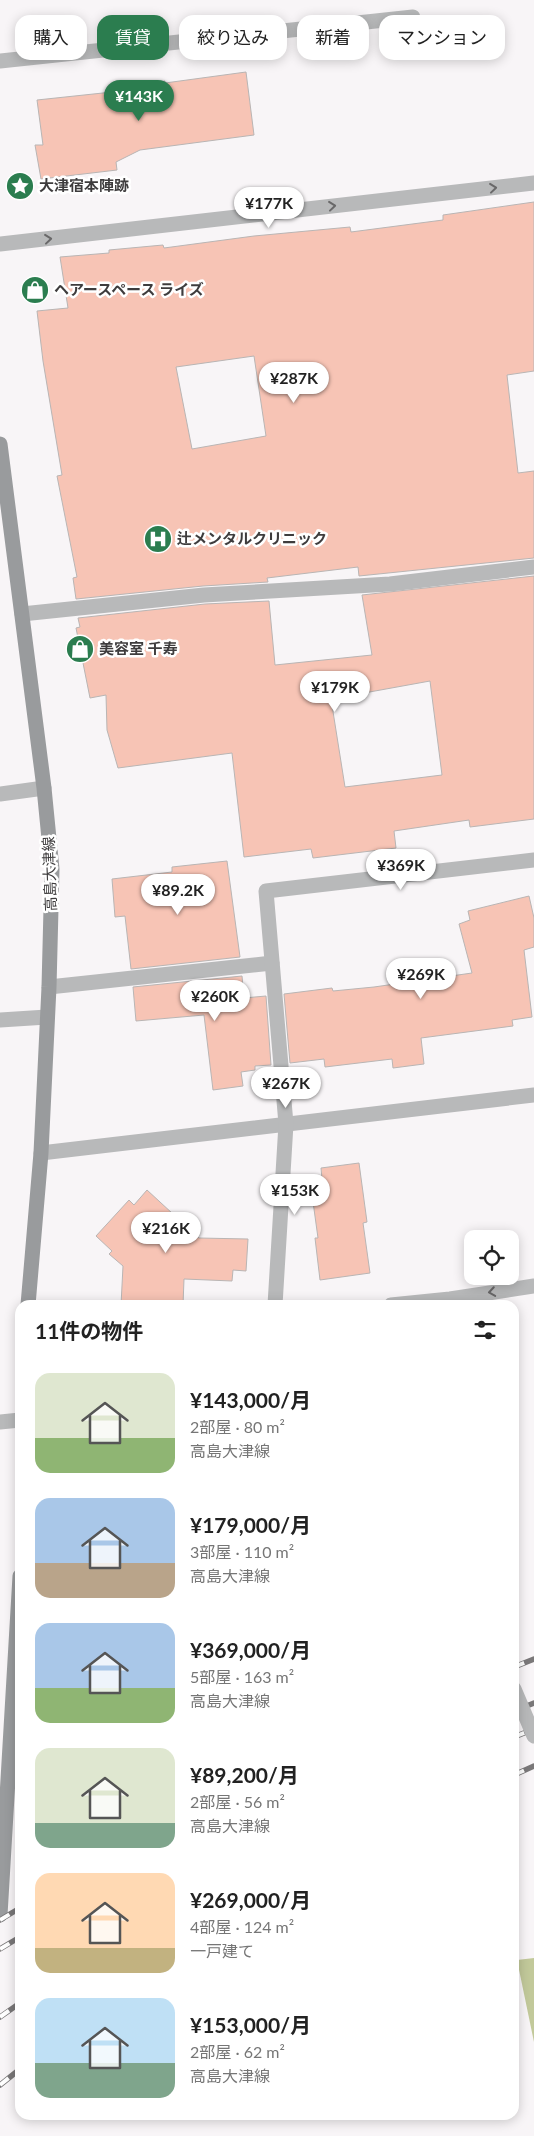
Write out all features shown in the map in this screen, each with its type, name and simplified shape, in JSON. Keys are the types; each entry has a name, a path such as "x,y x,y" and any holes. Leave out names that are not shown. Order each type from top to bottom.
{"main road":[{"name":"高島大津線","path":"0,444 5,521 22,614 44,788 52,869 49,987 41,1153 28,1300"},
{"path":"0,1914 15,1659"}],"street":[{"path":"0,61 379,21"},
{"path":"0,244 534,184"},
{"path":"22,614 204,595 390,584 534,567"},
{"path":"0,794 44,788"},
{"path":"276,1300 286,1124 266,891 534,860"},
{"path":"49,987 272,963"},
{"path":"0,1020 47,1017"},
{"path":"41,1153 534,1095"},
{"path":"460,1300 534,1286"},
{"path":"0,1422 15,1420"},
{"path":"519,1701 534,1736"}],"green space":[{"path":"534,1958 534,2042 519,1970 519,1960"}],"building":[{"path":"246,72 254,135 140,150 116,162 117,170 41,179 35,145 43,145 37,100 131,90 130,86"},
{"path":"534,202 534,371 507,375 518,473 534,471 534,558 359,576 358,567 267,578 268,582 203,586 76,599 73,578 77,577 57,476 62,475 43,361 37,311 68,308 60,257 109,253 109,250 163,245 164,248 254,236 350,227 351,232 443,220 443,215","holes":["254,356 266,436 192,449 176,367"]},
{"path":"534,576 534,819 470,827 469,820 394,831 396,848 313,858 311,849 244,857 232,753 118,768 107,730 106,695 90,698 76,628 80,627 78,618 205,604 269,601 275,665 372,655 362,595","holes":["430,681 442,775 345,787 331,699"]},
{"path":"227,861 240,957 131,969 125,916 115,917 112,879 172,872 172,867"},
{"path":"529,896 534,918 534,947 524,950 532,1017 512,1020 513,1026 421,1038 424,1064 393,1068 392,1059 325,1067 324,1059 290,1063 284,994 332,988 333,991 374,987 472,973 459,924 470,920 468,911"},
{"path":"242,976 244,998 266,996 271,1065 255,1066 255,1070 241,1072 243,1086 213,1090 204,1015 136,1021 133,987"},
{"path":"359,1163 367,1222 363,1223 370,1273 320,1280 315,1238 318,1238 310,1180 322,1179 321,1168"},
{"path":"147,1190 199,1238 248,1239 246,1271 233,1270 232,1281 184,1279 183,1300 121,1300 123,1266 109,1254 112,1251 96,1236 129,1200 134,1205"}],"railway":[{"path":"519,1665 534,1659"},
{"path":"519,1709 534,1703"},
{"path":"519,1735 534,1729"},
{"path":"519,1773 534,1766"},
{"path":"0,1920 15,1911"},
{"path":"0,1949 15,1940"},
{"path":"0,2017 15,2006"},
{"path":"0,2085 15,2073"}],"place":[{"name":"大津宿本陣跡","path":"20,186"},
{"name":"ヘアースペース ライズ","path":"35,290"},
{"name":"辻メンタルクリニック","path":"158,539"},
{"name":"美容室 千寿","path":"80,649"}]}
